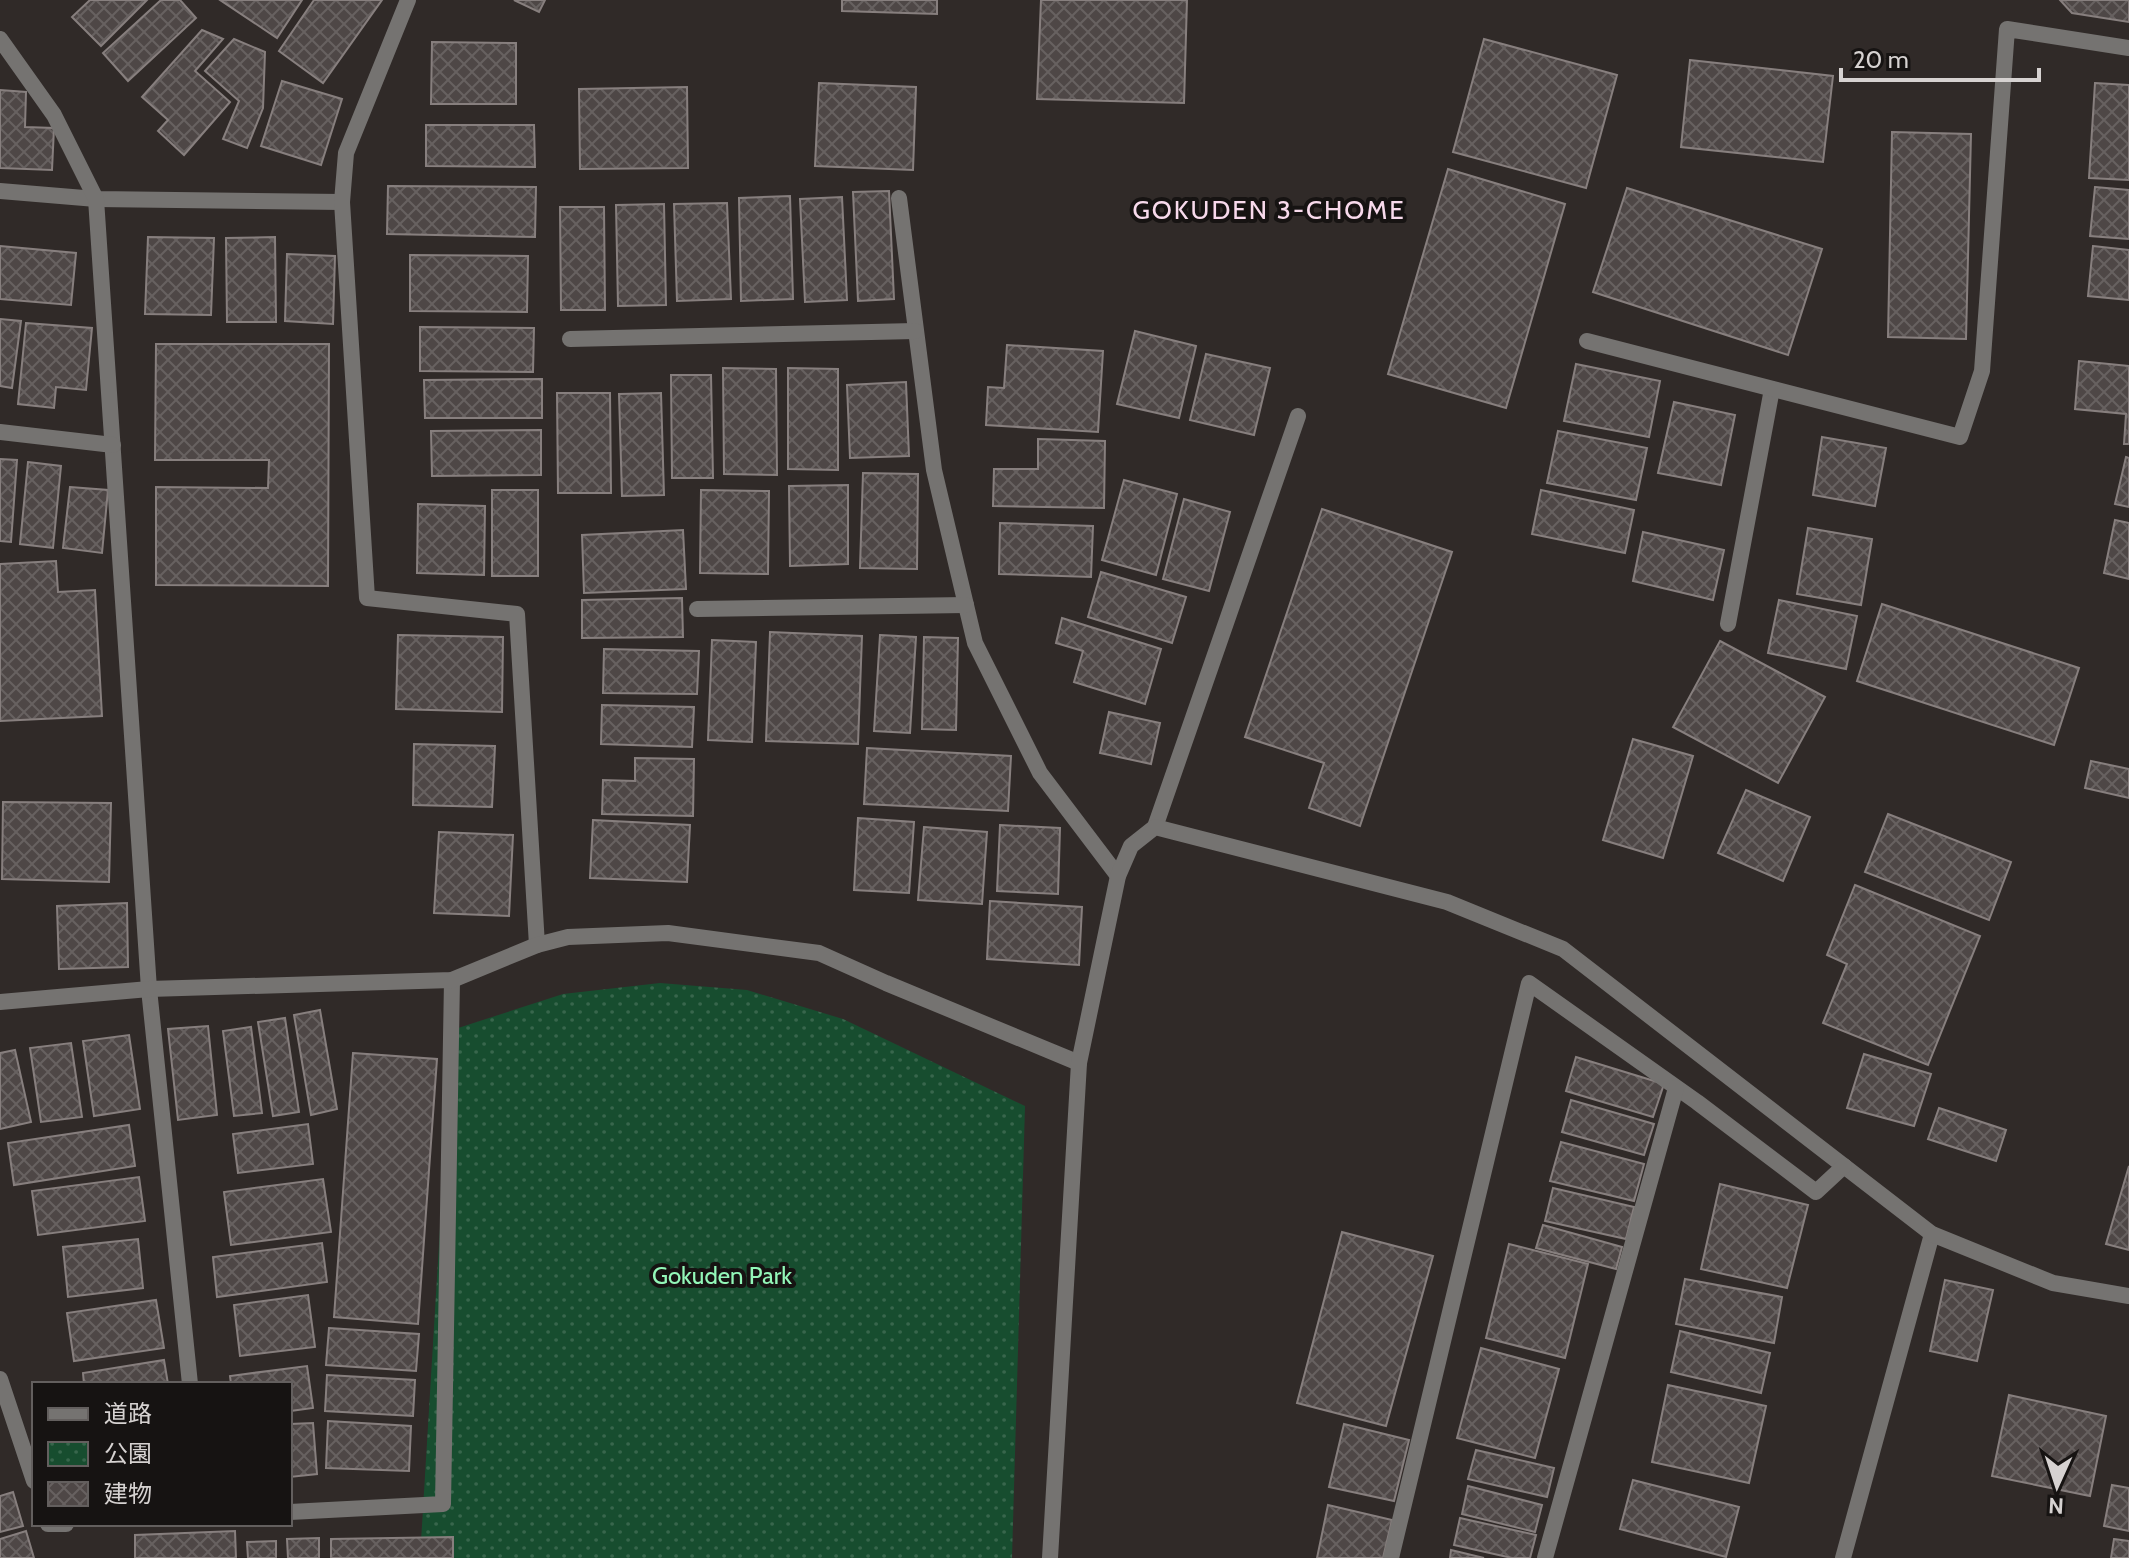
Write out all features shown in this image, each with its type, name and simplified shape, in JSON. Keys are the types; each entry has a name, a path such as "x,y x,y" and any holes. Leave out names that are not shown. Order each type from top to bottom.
{"street":[{"path":"408,0 346,153 342,202 367,598 517,614 537,945"},
{"path":"1587,341 1960,437 1982,371 2007,29 2129,48"},
{"path":"0,39 54,115 96,199 149,989 190,1382"},
{"path":"0,191 96,199 342,202"},
{"path":"899,198 934,470 975,643 1040,773 1118,876"},
{"path":"570,339 915,331"},
{"path":"1728,624 1772,389"},
{"path":"1050,1558 1079,1063 1118,876 1131,846 1155,827 1298,416"},
{"path":"0,432 113,445"},
{"path":"697,609 966,605"},
{"path":"1155,827 1447,902 1563,949 1932,1234 2053,1283 2129,1296"},
{"path":"0,1002 149,989 452,980 537,945 568,937 668,933 819,953 1079,1063"},
{"path":"292,1512 443,1504 452,980"},
{"path":"1391,1558 1529,983 1816,1192 1844,1166"},
{"path":"1545,1558 1676,1088"},
{"path":"1843,1558 1932,1234"},
{"path":"0,1379 32,1475"}],"green space":[{"name":"Gokuden Park","path":"660,983 747,990 843,1019 1025,1106 1012,1558 420,1558 452,1030 563,994"}],"building":[{"path":"90,0 147,0 101,46 72,17"},
{"path":"161,0 180,0 196,18 128,81 103,53"},
{"path":"220,0 302,0 277,38"},
{"path":"314,0 382,0 323,83 279,51"},
{"path":"514,0 545,0 539,12"},
{"path":"842,0 937,0 937,14 842,11"},
{"path":"1041,0 1187,0 1184,103 1037,99"},
{"path":"2060,0 2129,0 2129,22 2072,13"},
{"path":"202,30 223,39 195,71 230,102 184,155 158,131 168,120 142,97"},
{"path":"234,39 265,52 263,108 247,148 223,139 239,101 205,71"},
{"path":"1484,39 1617,75 1586,188 1453,152"},
{"path":"432,42 516,43 516,104 431,104"},
{"path":"1690,60 1833,76 1823,162 1681,147"},
{"path":"282,81 342,99 321,165 261,146"},
{"path":"819,83 916,87 913,170 815,166"},
{"path":"2095,83 2129,85 2129,180 2089,178"},
{"path":"687,87 688,168 580,169 579,89"},
{"path":"0,90 26,92 25,127 54,128 52,170 0,168"},
{"path":"426,125 534,125 535,167 426,166"},
{"path":"1892,132 1971,134 1966,339 1888,337"},
{"path":"1448,169 1565,204 1506,408 1388,374"},
{"path":"388,186 536,187 535,237 387,234"},
{"path":"2095,187 2129,190 2129,239 2090,236"},
{"path":"1627,188 1822,249 1788,355 1593,292"},
{"path":"889,191 894,299 858,301 853,192"},
{"path":"790,196 793,299 741,301 739,198"},
{"path":"842,197 847,300 805,302 800,199"},
{"path":"727,203 731,299 677,301 674,204"},
{"path":"664,204 666,305 618,306 616,205"},
{"path":"560,207 604,207 605,310 561,310"},
{"path":"148,237 214,238 211,315 145,314"},
{"path":"275,237 276,322 227,322 226,238"},
{"path":"0,246 76,253 71,305 0,299"},
{"path":"2093,246 2129,250 2129,300 2088,296"},
{"path":"287,254 335,256 333,324 285,321"},
{"path":"410,255 528,256 527,312 410,311"},
{"path":"0,319 21,321 12,388 0,386"},
{"path":"26,323 92,328 86,390 56,387 54,408 18,404"},
{"path":"420,327 534,328 533,372 420,371"},
{"path":"1135,331 1196,346 1179,418 1117,404"},
{"path":"156,344 329,344 328,586 156,585 156,487 268,488 269,460 155,460"},
{"path":"1007,345 1103,351 1098,432 986,425 988,387 1004,388"},
{"path":"1206,354 1270,368 1254,435 1190,420"},
{"path":"2079,361 2129,366 2129,444 2124,444 2126,414 2075,409"},
{"path":"1576,364 1660,381 1649,437 1564,421"},
{"path":"723,368 776,369 777,475 724,474"},
{"path":"788,368 838,369 838,470 788,469"},
{"path":"671,375 711,375 713,478 672,478"},
{"path":"542,379 542,418 425,418 424,380"},
{"path":"906,382 909,456 850,458 847,385"},
{"path":"557,393 610,393 611,493 558,493"},
{"path":"661,393 664,495 622,496 619,394"},
{"path":"1674,402 1735,415 1721,485 1658,473"},
{"path":"541,430 541,475 432,476 431,431"},
{"path":"1558,431 1647,448 1636,500 1547,483"},
{"path":"1822,437 1886,448 1875,506 1813,495"},
{"path":"1038,439 1105,441 1104,508 993,506 994,469 1038,469"},
{"path":"2126,457 2129,458 2129,507 2115,504"},
{"path":"0,459 17,460 11,542 0,541"},
{"path":"28,462 61,466 53,548 20,544"},
{"path":"863,473 918,474 917,569 860,568"},
{"path":"1124,480 1177,494 1156,575 1102,560"},
{"path":"848,485 848,564 790,566 789,486"},
{"path":"70,487 108,490 102,553 63,548"},
{"path":"492,490 538,490 538,576 492,576"},
{"path":"701,490 769,491 768,574 700,573"},
{"path":"1541,490 1634,510 1625,553 1532,534"},
{"path":"1184,499 1230,512 1209,591 1163,579"},
{"path":"418,504 485,506 484,575 417,573"},
{"path":"1322,509 1452,552 1360,826 1309,808 1324,763 1245,737"},
{"path":"2115,520 2129,523 2129,579 2104,573"},
{"path":"1000,523 1093,526 1091,577 999,574"},
{"path":"1808,528 1872,539 1861,605 1797,594"},
{"path":"683,530 686,589 584,593 582,535"},
{"path":"1643,532 1724,550 1713,600 1633,581"},
{"path":"56,561 58,592 95,590 102,716 0,721 0,564"},
{"path":"1101,572 1186,597 1172,643 1088,617"},
{"path":"682,598 683,637 582,638 582,600"},
{"path":"1779,600 1857,616 1846,669 1768,653"},
{"path":"1882,604 2079,668 2054,745 1857,681"},
{"path":"1062,618 1161,649 1145,704 1074,682 1083,651 1056,643"},
{"path":"770,632 862,636 858,744 766,741"},
{"path":"398,635 503,637 502,712 396,709"},
{"path":"880,635 916,637 910,733 874,731"},
{"path":"924,637 958,638 956,730 922,729"},
{"path":"712,640 756,642 752,742 708,740"},
{"path":"1720,641 1825,697 1778,783 1673,727"},
{"path":"604,649 699,651 697,694 603,693"},
{"path":"602,705 694,707 692,747 601,744"},
{"path":"1109,712 1160,723 1151,764 1100,753"},
{"path":"1633,739 1693,756 1663,858 1603,840"},
{"path":"414,744 495,746 492,807 413,805"},
{"path":"867,748 1011,756 1008,811 864,804"},
{"path":"635,758 694,759 693,816 602,814 603,780 635,781"},
{"path":"2091,761 2129,769 2129,798 2085,788"},
{"path":"1746,790 1810,817 1783,881 1718,853"},
{"path":"3,802 111,803 109,882 2,879"},
{"path":"1888,814 2011,862 1989,920 1865,872"},
{"path":"858,818 914,822 909,893 854,890"},
{"path":"593,820 690,825 687,882 590,878"},
{"path":"1000,825 1060,828 1058,894 997,891"},
{"path":"924,827 987,832 982,904 918,900"},
{"path":"439,832 513,835 509,916 434,913"},
{"path":"1855,885 1980,936 1928,1065 1823,1023 1847,964 1827,955"},
{"path":"990,901 1082,907 1079,965 987,959"},
{"path":"127,903 128,967 59,969 57,906"},
{"path":"320,1010 337,1109 311,1115 294,1015"},
{"path":"285,1018 299,1112 273,1116 258,1022"},
{"path":"208,1026 217,1115 178,1120 168,1029"},
{"path":"251,1027 262,1113 234,1116 223,1031"},
{"path":"129,1035 140,1109 94,1116 83,1041"},
{"path":"71,1043 82,1117 41,1122 30,1048"},
{"path":"15,1050 31,1122 0,1129 0,1053"},
{"path":"353,1053 437,1059 418,1324 334,1317"},
{"path":"1864,1054 1931,1074 1914,1126 1847,1108"},
{"path":"1576,1057 1664,1084 1653,1117 1566,1091"},
{"path":"1571,1100 1654,1124 1644,1155 1562,1132"},
{"path":"1939,1108 2006,1130 1996,1161 1928,1139"},
{"path":"308,1124 313,1164 238,1173 233,1134"},
{"path":"129,1125 135,1166 14,1185 8,1143"},
{"path":"1561,1142 1644,1164 1634,1201 1550,1181"},
{"path":"2129,1166 2129,1250 2106,1244"},
{"path":"139,1177 145,1221 38,1235 32,1191"},
{"path":"323,1179 331,1232 231,1245 224,1192"},
{"path":"1720,1184 1808,1205 1787,1288 1701,1269"},
{"path":"1553,1188 1634,1207 1626,1239 1545,1221"},
{"path":"1543,1225 1622,1247 1616,1269 1536,1248"},
{"path":"1342,1232 1433,1256 1386,1426 1297,1403"},
{"path":"138,1239 143,1288 68,1297 63,1247"},
{"path":"322,1243 327,1282 217,1297 213,1257"},
{"path":"1509,1244 1588,1264 1565,1358 1486,1338"},
{"path":"1685,1279 1782,1297 1774,1343 1676,1324"},
{"path":"1945,1280 1993,1290 1977,1361 1930,1351"},
{"path":"308,1295 315,1347 240,1356 234,1305"},
{"path":"156,1300 164,1348 74,1361 67,1313"},
{"path":"329,1328 419,1334 416,1371 326,1365"},
{"path":"1680,1331 1770,1353 1761,1393 1671,1372"},
{"path":"1481,1348 1559,1369 1535,1458 1457,1438"},
{"path":"164,1360 168,1382 84,1382 83,1373"},
{"path":"307,1366 313,1408 292,1411 292,1382 231,1382 230,1376"},
{"path":"327,1375 415,1380 413,1416 325,1411"},
{"path":"1668,1385 1766,1406 1749,1483 1652,1462"},
{"path":"2009,1395 2106,1416 2090,1496 1992,1476"},
{"path":"328,1421 411,1426 409,1471 326,1468"},
{"path":"313,1423 317,1474 292,1477 292,1424"},
{"path":"1344,1424 1409,1440 1394,1501 1329,1487"},
{"path":"1476,1450 1554,1468 1547,1497 1468,1479"},
{"path":"1633,1480 1739,1507 1726,1557 1620,1529"},
{"path":"2112,1485 2129,1488 2129,1531 2104,1526"},
{"path":"1468,1486 1542,1505 1535,1532 1462,1514"},
{"path":"13,1492 23,1526 0,1532 0,1496"},
{"path":"1328,1505 1392,1520 1383,1558 1317,1558"},
{"path":"1460,1518 1536,1535 1530,1558 1512,1558 1454,1545"},
{"path":"26,1531 34,1558 0,1558 0,1539"},
{"path":"235,1531 236,1558 135,1558 135,1535"},
{"path":"453,1537 453,1558 331,1558 331,1539"},
{"path":"319,1538 319,1558 288,1558 287,1539"},
{"path":"2114,1539 2129,1541 2129,1558 2111,1558"},
{"path":"276,1541 276,1558 248,1558 247,1542"},
{"path":"1451,1550 1484,1558 1450,1558"}],"district":[{"name":"GOKUDEN 3-CHOME","path":"1269,210"}]}
